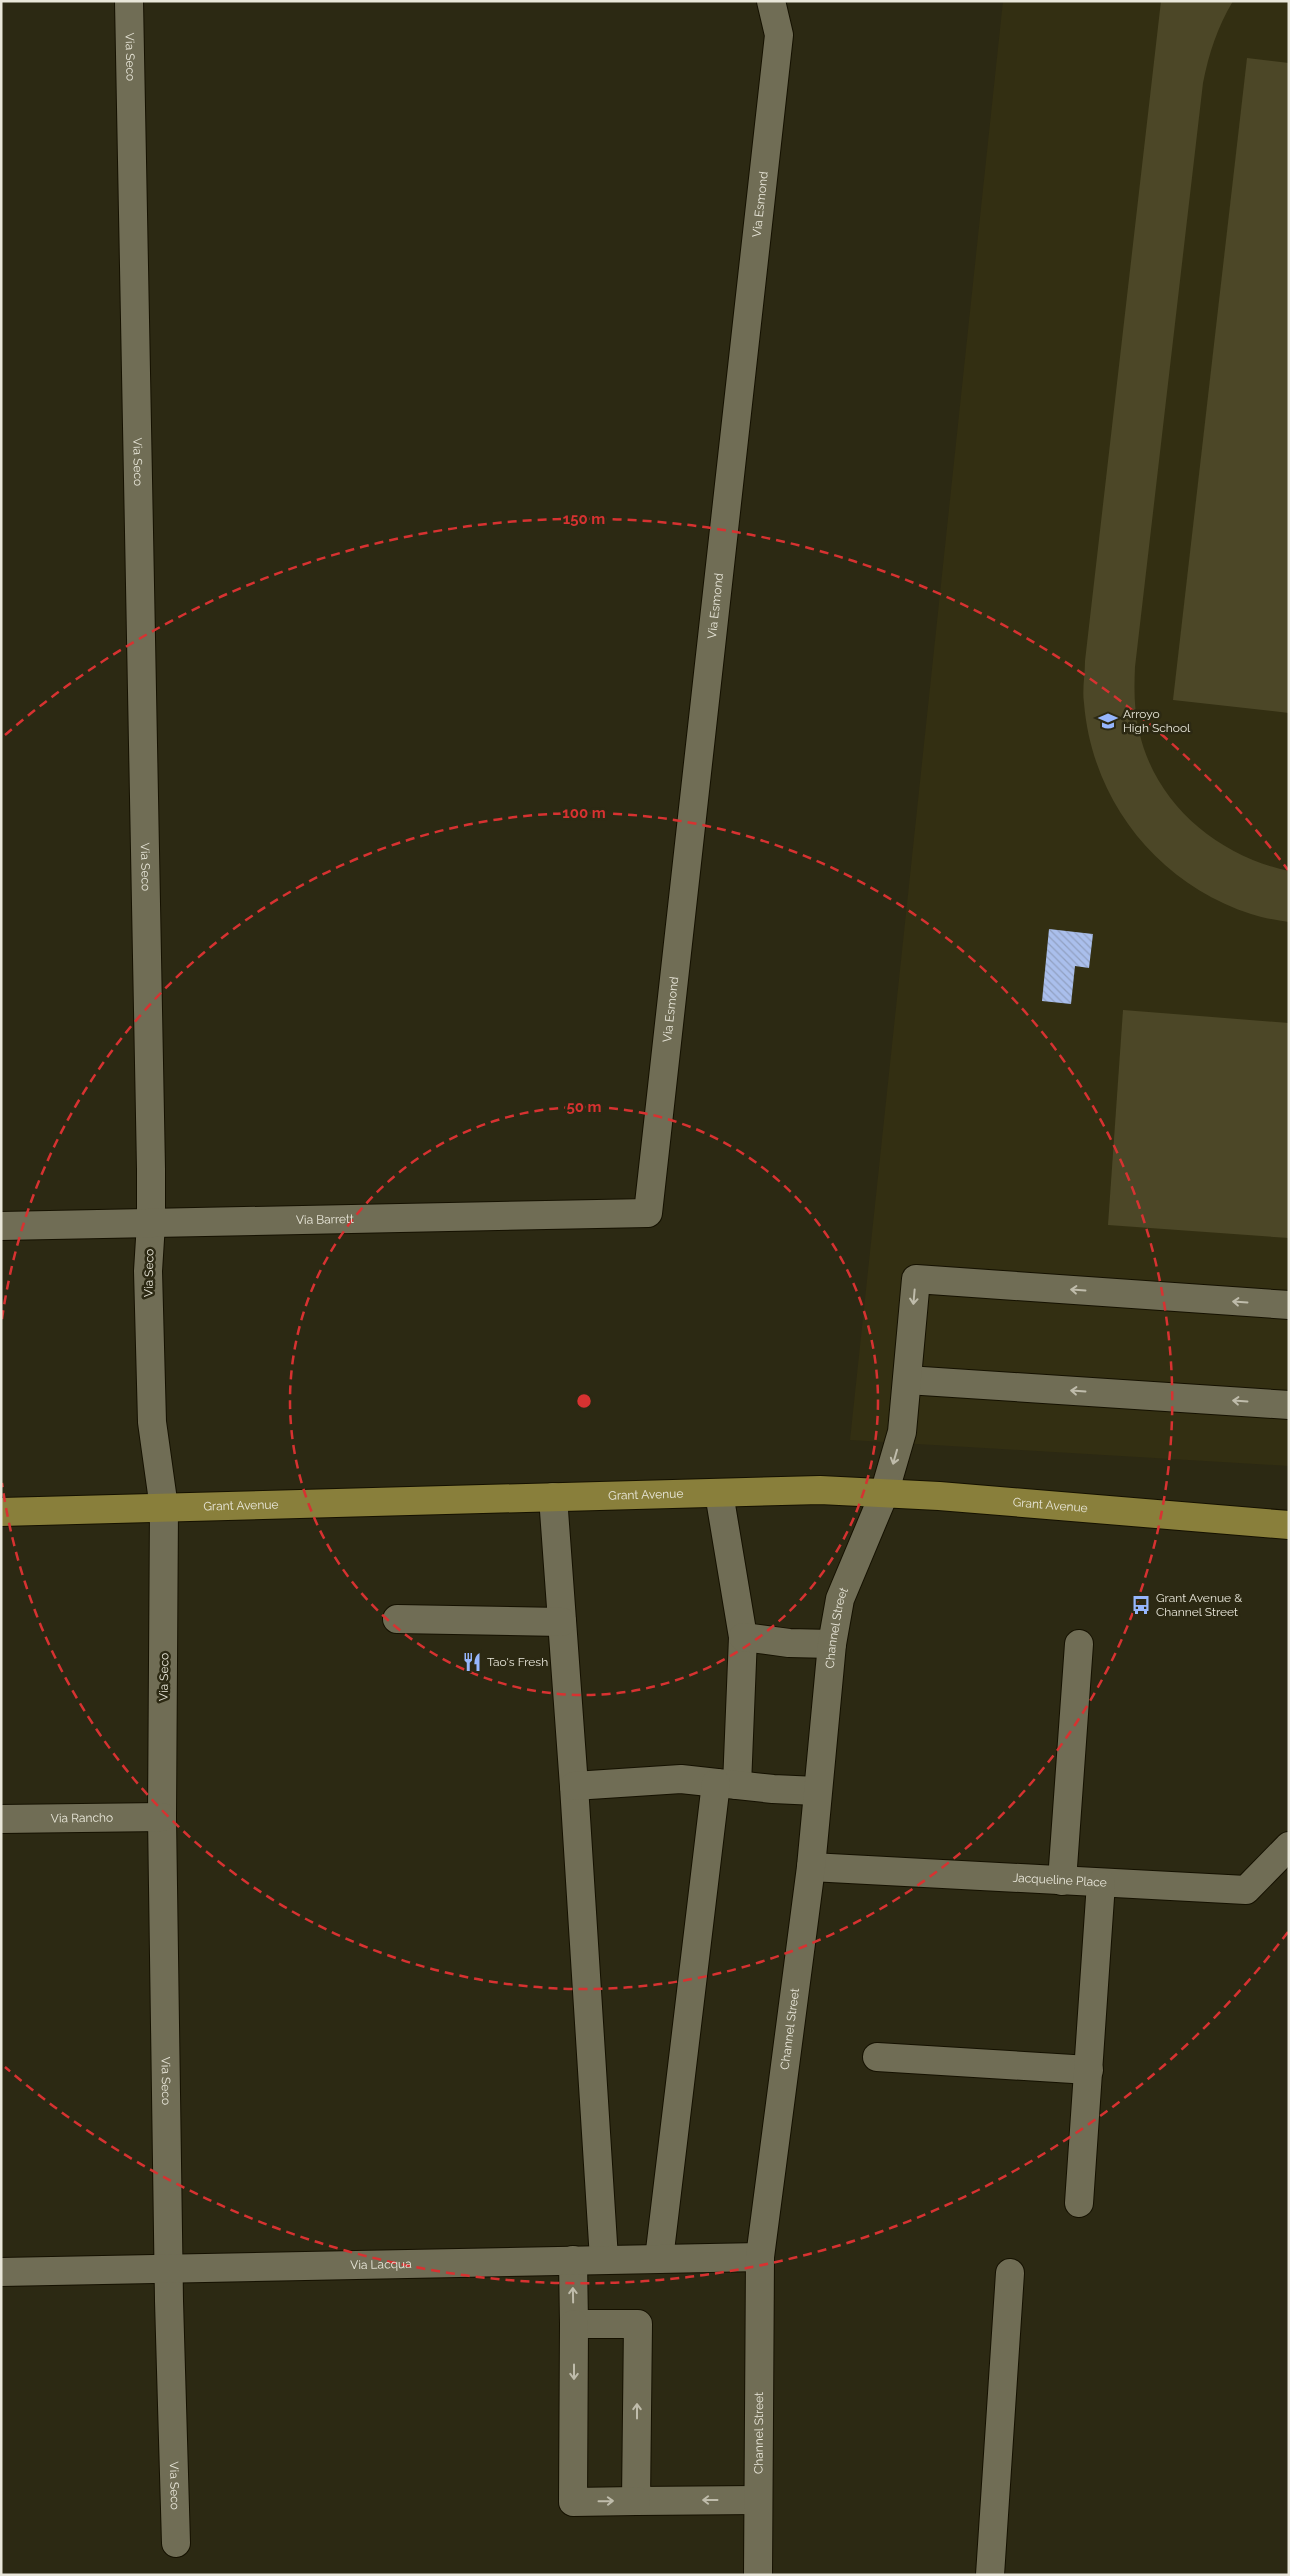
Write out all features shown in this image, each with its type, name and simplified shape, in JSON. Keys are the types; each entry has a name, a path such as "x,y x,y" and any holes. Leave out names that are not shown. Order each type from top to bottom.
{"main road":[{"name":"Grant Avenue","path":"1,1512 820,1490 940,1496 1289,1526"}],"street":[{"name":"Via Seco","path":"129,1 151,1223 148,1271 152,1422 164,1508 162,1817 169,2268 176,2543"},
{"name":"Via Esmond","path":"648,1213 779,35 771,1"},
{"name":"Via Barrett","path":"1,1226 648,1213"},
{"name":"Channel Street","path":"758,2575 760,2257 811,1867 832,1644 840,1599 884,1494 902,1432 916,1279 1289,1305"},
{"path":"907,1380 1289,1404"},
{"path":"659,2259 727,1784 743,1637 719,1493"},
{"path":"553,1497 574,1786 604,2259"},
{"path":"397,1619 562,1622"},
{"path":"743,1637 789,1643 832,1644"},
{"path":"1062,1881 1079,1644"},
{"path":"574,1786 681,1780 773,1790 817,1791"},
{"name":"Via Rancho","path":"1,1819 162,1817"},
{"name":"Jacqueline Place","path":"811,1867 1246,1890 1289,1846"},
{"path":"1079,2203 1101,1883"},
{"path":"877,2058 1089,2070"},
{"name":"Via Lacqua","path":"1,2272 760,2257"},
{"path":"573,2260 573,2502 758,2500"},
{"path":"990,2575 1010,2273"},
{"path":"574,2324 638,2324 636,2500"}],"shaded area":[{"name":"Arroyo High School","path":"1003,1 1289,1 1289,1466 850,1440"},
{"path":"1161,1 1233,1 1214,41 1203,83 1135,667 1136,715 1147,757 1159,782 1193,823 1238,853 1263,864 1289,871 1289,922 1256,915 1217,900 1187,882 1159,860 1136,834 1116,805 1100,773 1090,739 1084,703 1085,661"},
{"path":"1247,58 1289,63 1289,713 1173,700"},
{"path":"1123,1010 1289,1023 1289,1238 1108,1225"}],"building":[{"path":"1049,929 1093,934 1089,968 1075,966 1071,1004 1042,1001"}],"place":[{"name":"Arroyo High School","path":"1108,721"},
{"name":"Grant Avenue & Channel Street","path":"1141,1605"},
{"name":"Tao's Fresh","path":"472,1662"}]}
